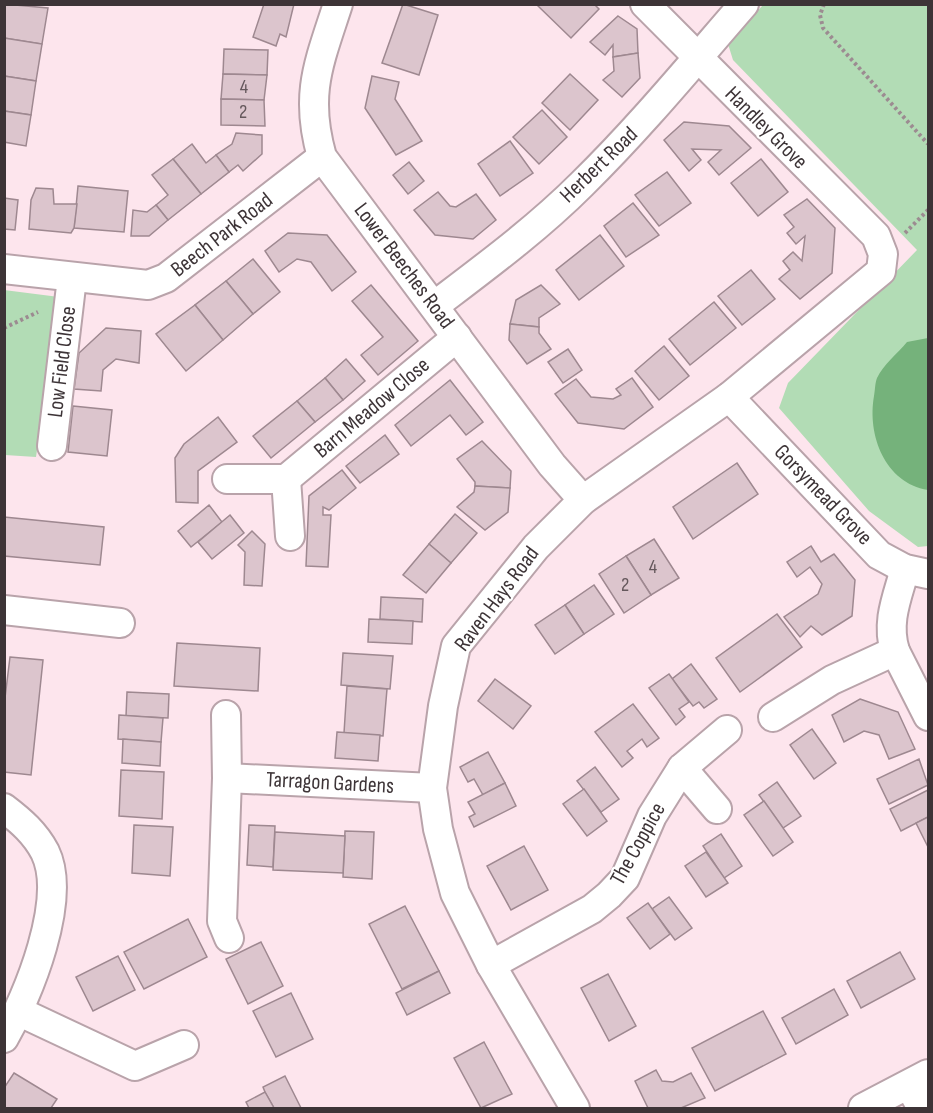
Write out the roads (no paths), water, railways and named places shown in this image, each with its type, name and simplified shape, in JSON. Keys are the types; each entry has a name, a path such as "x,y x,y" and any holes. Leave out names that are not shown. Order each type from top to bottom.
{"street":[{"name":"Lower Beeches Road","path":"338,4 316,69 313,106 315,134 322,157 552,465 583,500"},
{"name":"Handley Grove","path":"645,4 696,59 876,236 883,254"},
{"name":"Herbert Road","path":"434,306 498,257 580,186 653,112 744,4"},
{"name":"Beech Park Road","path":"4,269 148,285 166,279 322,157"},
{"name":"Raven Hays Road","path":"575,1108 492,965 455,893 438,829 432,788 443,706 456,646 536,547 583,500 729,397 881,271 883,254"},
{"name":"Low Field Close","path":"52,446 64,277"},
{"name":"Barn Meadow Close","path":"286,478 457,337"},
{"name":"Gorsymead Grove","path":"729,397 879,555 917,572"},
{"path":"227,478 286,478 290,536"},
{"path":"917,572 892,614 890,634 895,651 928,716"},
{"path":"4,610 120,623"},
{"path":"773,717 831,680 895,651"},
{"path":"226,715 227,778 222,921 230,938"},
{"name":"The Coppice","path":"492,965 592,909 609,895 625,878 652,816 682,768 727,730"},
{"path":"682,768 717,809"},
{"name":"Tarragon Gardens","path":"227,778 432,788"},
{"path":"4,808 27,826 46,854 51,885 46,939 20,1012 4,1038"},
{"path":"20,1012 135,1066 184,1045"},
{"path":"863,1108 920,1089"}]}
